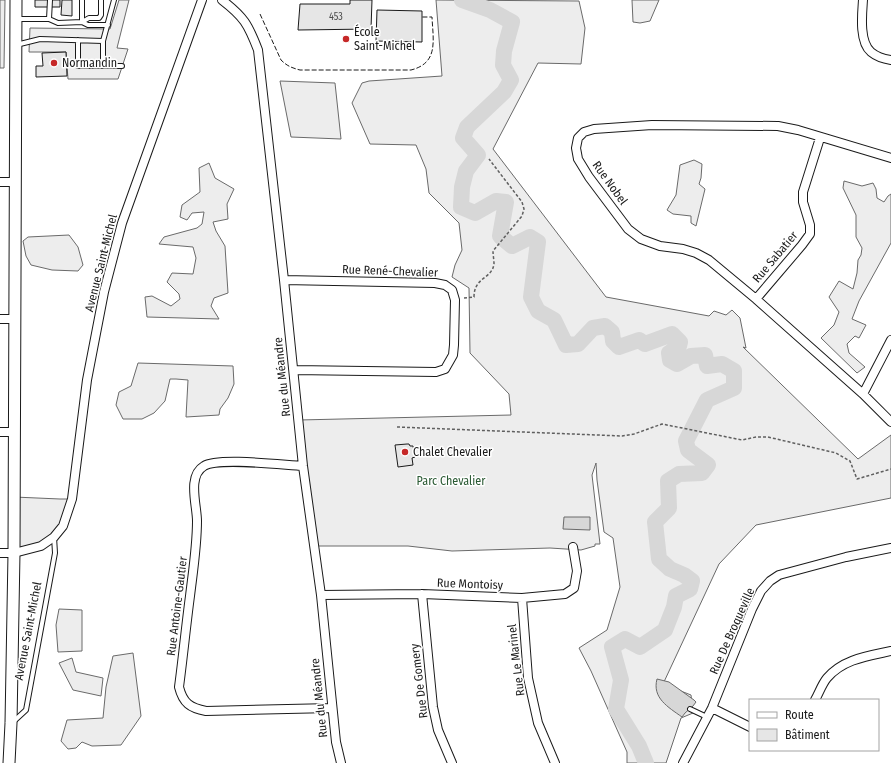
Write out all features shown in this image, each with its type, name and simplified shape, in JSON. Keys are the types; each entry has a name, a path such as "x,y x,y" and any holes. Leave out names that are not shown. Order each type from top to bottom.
{"main road":[{"path":"9,763 12,723 14,554 16,0"}],"street":[{"name":"Avenue Saint-Michel","path":"0,554 14,554 41,546 54,537 64,526 72,499 87,380 104,292 122,223 202,0"},
{"name":"Rue du Méandre","path":"222,0 238,12 249,28 258,50 294,370 303,466 321,595 336,742 341,763"},
{"path":"863,0 862,29 869,51 879,57 891,60"},
{"name":"Rue Nobel","path":"891,158 820,138 798,130 778,126 652,126 594,129 584,132 578,138 576,148 578,159 628,229 641,240 660,246 683,249 696,253 709,260 756,299 863,394 891,422"},
{"name":"Rue Sabatier","path":"756,299 810,234 810,225 803,202 803,192 820,138"},
{"path":"0,182 15,182"},
{"name":"Rue René-Chevalier","path":"284,280 435,283 446,285 452,290 455,300"},
{"path":"294,370 436,372 445,369 454,350 455,300"},
{"path":"0,319 14,319"},
{"path":"863,394 891,340"},
{"path":"0,432 14,432"},
{"name":"Rue Antoine-Gautier","path":"303,466 226,461 203,466 198,472 194,485 197,520 196,550 179,687 181,696 187,704 196,709 206,711 332,708"},
{"name":"Rue Montoisy","path":"321,595 422,594 522,598 565,594 574,588 577,571 573,547"},
{"name":"Rue De Broqueville","path":"682,763 712,708 752,609 761,591 770,581 779,575 846,557 891,548"},
{"name":"Rue De Gomery","path":"422,594 433,707 438,730 452,763"},
{"name":"Rue Le Marinel","path":"522,598 528,678 538,723 555,763"},
{"path":"815,699 825,679 834,670 846,663 864,657 891,651"},
{"path":"712,708 749,726"}],"lane":[{"path":"49,19 50,0"},
{"path":"82,0 82,22"},
{"path":"16,19 49,19 58,23 82,22 89,18 99,18 101,15 101,0"},
{"path":"103,66 103,41 114,0"},
{"path":"82,22 88,25 108,25"},
{"path":"16,45 40,39 103,41"},
{"path":"78,40 78,66 122,66"},
{"name":"Avenue Saint-Michel","path":"12,723 26,710 55,553 54,537"},
{"path":"690,709 707,717"}],"path":[{"path":"455,300 474,297 474,289 490,272 494,265 493,251 522,216 524,209 522,202 489,159"},
{"path":"397,427 622,436 634,434 662,424 742,440 756,437 768,437 836,453 850,461 857,479 891,469"}],"shaded area":[{"path":"0,0 5,0 4,68 0,68"},
{"path":"119,0 129,0 117,48 128,49 118,79 68,79 66,52 29,52 30,28 110,29"},
{"path":"436,0 579,1 585,28 581,64 538,63 493,149 606,297 709,316 714,311 726,315 732,310 740,318 746,348 743,347 858,459 891,435 891,498 756,525 719,564 663,684 691,695 693,713 681,718 666,763 627,763 627,752 591,671 579,648 607,630 620,587 613,538 604,532 596,463 592,475 600,544 595,544 595,546 581,550 550,548 452,551 408,546 314,546 299,420 511,415 509,394 470,353 469,288 452,277 455,265 462,250 459,223 429,193 426,169 416,145 370,144 352,103 362,83 369,81 442,76"},
{"path":"632,0 659,0 650,21 640,23 633,22"},
{"path":"280,81 335,83 341,139 291,137"},
{"path":"694,160 702,164 699,184 705,189 696,226 691,223 691,216 673,214 667,210 676,195 680,165"},
{"path":"209,163 215,178 234,189 227,204 228,219 213,222 216,231 225,246 228,293 214,298 211,306 219,319 147,317 145,297 152,296 171,306 180,299 179,294 167,282 172,273 193,274 196,258 193,247 159,244 164,237 197,228 202,224 204,212 192,213 187,220 180,217 182,205 200,192 199,168"},
{"path":"844,181 862,186 873,183 876,189 877,198 884,202 891,194 891,243 859,301 852,319 866,325 859,338 855,336 847,344 849,353 865,367 857,373 821,338 834,325 839,312 829,297 839,281 853,289 857,273 858,260 861,255 862,248 856,237 856,215 843,188"},
{"path":"69,235 78,247 83,265 78,271 52,270 31,265 26,256 23,241 28,237"},
{"path":"138,363 233,366 234,384 228,398 220,409 219,415 186,417 188,380 170,379 165,401 154,413 142,419 123,419 116,405 119,392 131,386"},
{"path":"14,497 72,499 54,537 14,553"},
{"path":"564,517 590,517 590,530 563,529"},
{"path":"59,609 82,610 82,651 58,652 56,625"},
{"path":"133,653 141,716 121,745 92,746 82,742 76,748 68,749 61,741 67,720 103,718 106,687 113,656"},
{"path":"72,658 76,672 103,678 101,696 73,690 59,663"},
{"path":"657,679 669,682 696,702 682,717 667,706 659,697 656,686"}],"building":[{"path":"35,0 60,0 60,7 35,7"},
{"path":"62,0 72,0 72,16 61,15"},
{"path":"350,0 372,0 371,29 298,30 300,4 350,4"},
{"path":"377,10 422,11 422,42 376,41"},
{"path":"66,52 67,76 36,77 36,66 43,66 42,53"},
{"name":"Chalet Chevalier","path":"409,444 410,446 413,446 415,457 412,458 413,465 398,467 395,445"}],"waterway":[{"path":"462,0 490,10 512,22 504,51 503,65 511,80 504,92 467,127 463,138 478,155 466,171 462,187 461,207 475,213 496,201 506,202 500,236 512,246 530,237 538,242 531,297 538,311 554,320 566,345 578,344 593,328 605,326 612,332 613,341 619,347 639,340 645,344 672,334 680,342 679,346 669,353 670,360 677,364 691,356 705,355 707,366 722,364 734,371 734,388 707,400 686,441 688,450 708,465 702,473 679,474 668,481 669,508 655,522 659,559 670,569 684,575 692,581 690,589 676,596 674,607 665,630 640,647 625,639 612,647 621,680 616,709 639,746 646,763"}],"fence":[{"path":"260,14 281,60 285,64 300,70 411,70 420,67 430,56 433,42 432,17 422,17"}],"place":[{"name":"École Saint-Michel","path":"346,39"},
{"name":"Normandin","path":"54,63"},
{"name":"Chalet Chevalier","path":"405,452"}],"park label":[{"name":"Parc Chevalier","path":"451,481"}]}
